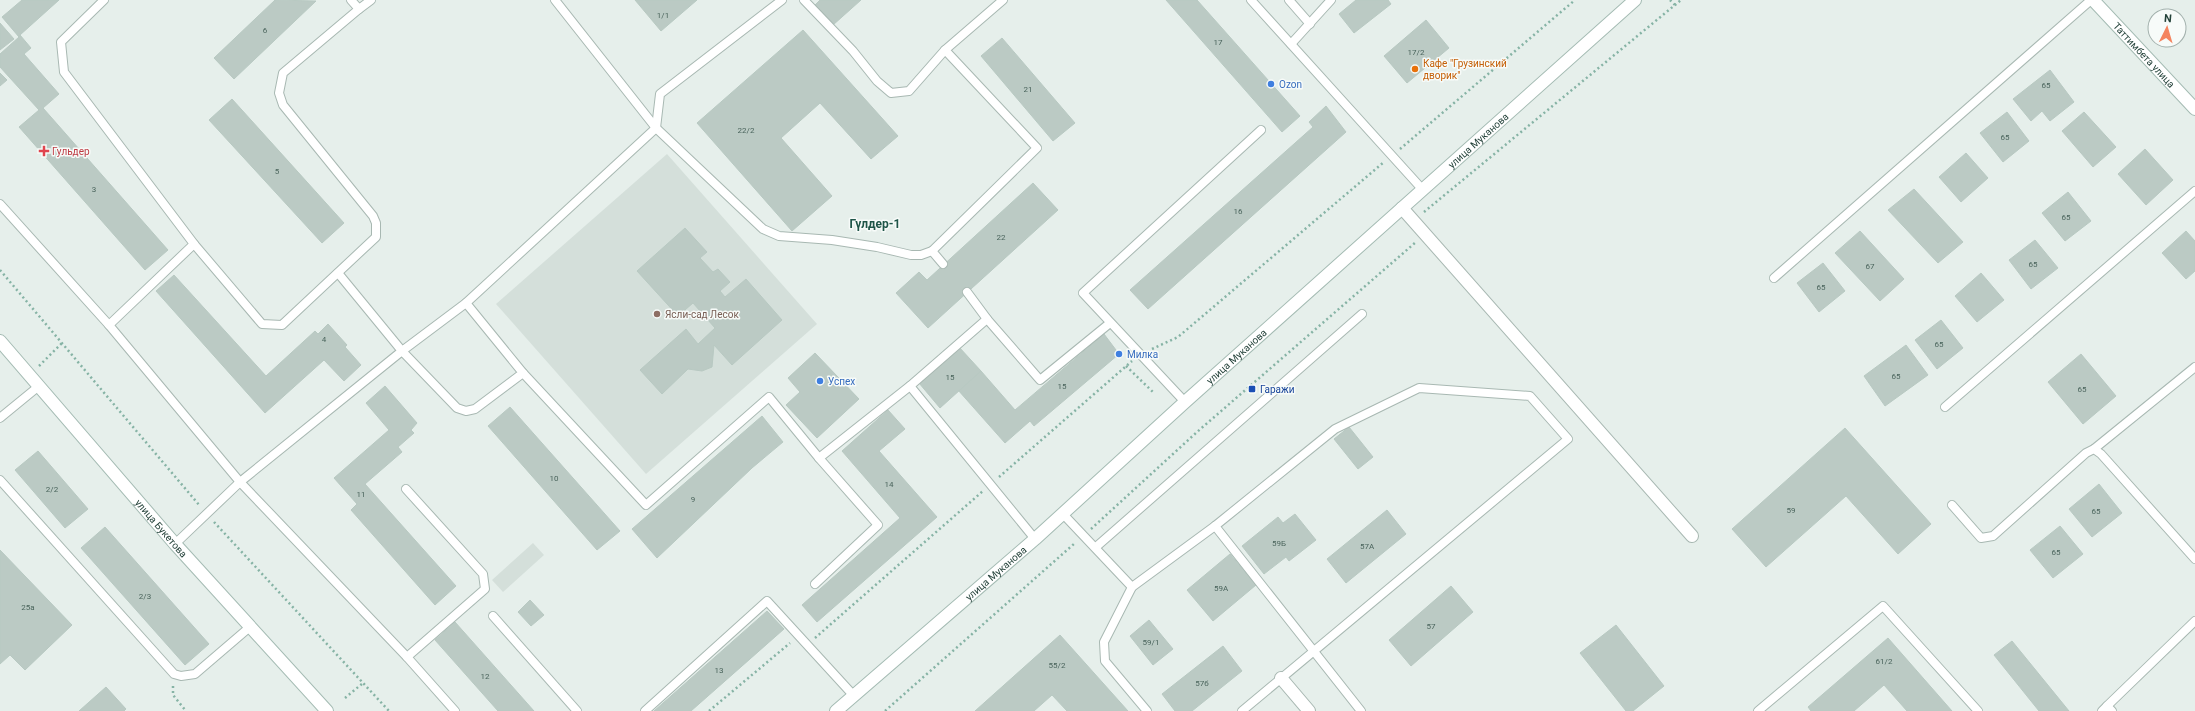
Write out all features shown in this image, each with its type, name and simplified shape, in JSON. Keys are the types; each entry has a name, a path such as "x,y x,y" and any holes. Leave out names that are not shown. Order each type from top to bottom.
{"main road":[{"name":"улица Муканова","path":"836,711 1035,539 1185,402 1635,0"},
{"name":"Таттимбета улица","path":"2092,0 2195,109"},
{"path":"1402,208 1692,536"},
{"name":"улица Букетова","path":"0,341 175,544 327,711"},
{"path":"1281,678 1309,711"}],"lane":[{"path":"104,0 61,42 64,72 194,244 262,324 273,326 282,325 376,237 376,223 366,207 283,105 279,93 282,73 371,0"},
{"path":"351,0 359,9"},
{"path":"555,0 656,128 763,230 779,236 832,240 877,247 911,255 921,255 932,251 1037,148 944,50"},
{"path":"175,544 240,482 402,351 466,303 656,128 660,94 782,0"},
{"path":"804,0 853,51 877,82 891,93 909,91 944,50 1003,0"},
{"path":"1251,0 1423,190"},
{"path":"1289,0 1310,24"},
{"path":"1291,44 1331,0"},
{"path":"1774,278 2092,0"},
{"path":"1185,402 1083,293 1261,130"},
{"path":"1945,407 2195,191"},
{"path":"0,204 109,326 240,482 407,657 455,711"},
{"path":"109,326 194,244"},
{"path":"932,251 943,264"},
{"path":"338,274 402,351 457,408 466,411 475,409 523,373"},
{"path":"966,292 987,319 1040,380 1110,323"},
{"path":"466,303 523,373 646,505 770,397 819,458 878,525 815,584"},
{"path":"1096,547 1362,314"},
{"path":"819,458 910,386 987,319"},
{"path":"1952,505 1981,538 1993,536 2086,453 2094,450 2195,367"},
{"path":"0,418 38,386"},
{"path":"910,386 1035,539"},
{"path":"1147,711 1105,661 1104,642 1132,587 1215,526 1335,429 1419,388 1530,396 1568,439 1242,711"},
{"path":"2094,450 2101,454 2195,559"},
{"path":"0,480 174,674 181,676 195,674 251,626"},
{"path":"406,489 483,574 485,589 407,657"},
{"path":"1063,514 1096,547 1132,587"},
{"path":"1215,526 1361,711"},
{"path":"645,711 767,601 854,696"},
{"path":"1758,711 1883,606 1978,711"},
{"path":"492,616 577,711"},
{"path":"2107,709 2195,621"}],"path":[{"path":"807,645 1126,366 1140,355 1178,336 1575,0"},
{"path":"1670,0 1675,5"},
{"path":"1413,221 1682,0"},
{"path":"885,711 1084,535 1197,432 1425,234"},
{"path":"0,270 207,514 389,711"},
{"path":"38,366 62,342"},
{"path":"1126,366 1154,392"},
{"path":"709,711 799,636"},
{"path":"174,674 173,695 186,711"},
{"path":"345,698 363,683"}],"shaded area":[{"name":"Ясли-сад Лесок","path":"667,154 817,324 646,474 496,304"},
{"path":"533,543 544,555 503,592 492,580"}],"building":[{"path":"22,0 59,0 20,35 31,48 24,54 59,94 43,108 168,250 145,270 19,127 39,110 0,67 0,54 19,37 2,17"},
{"path":"275,0 316,1 234,79 214,58"},
{"path":"635,0 697,0 661,31"},
{"path":"820,0 861,0 833,25 815,5"},
{"path":"1166,0 1197,0 1300,116 1282,132"},
{"path":"1356,0 1388,0 1391,4 1354,33 1339,14"},
{"path":"1426,20 1449,48 1407,83 1384,56"},
{"path":"0,23 14,39 0,50"},
{"path":"803,30 898,136 871,159 820,103 781,138 832,196 792,231 697,123"},
{"path":"1002,38 1075,123 1053,141 981,56"},
{"path":"2050,70 2074,102 2050,121 2042,111 2031,121 2013,99"},
{"path":"0,73 7,80 0,86"},
{"path":"232,99 344,223 322,243 209,120"},
{"path":"1326,106 1346,132 1148,309 1130,290 1313,127 1309,122"},
{"path":"2007,112 2029,141 2003,162 1980,133"},
{"path":"2084,112 2116,147 2093,167 2062,131"},
{"path":"2145,149 2173,180 2146,205 2118,174"},
{"path":"1966,153 1988,178 1961,202 1939,177"},
{"path":"1033,183 1058,210 928,328 896,293 919,272 927,280"},
{"path":"1914,189 1963,242 1938,263 1888,210"},
{"path":"2068,192 2091,221 2065,241 2042,213"},
{"path":"685,228 707,252 700,258 713,272 718,269 730,282 720,291 725,297 746,279 782,320 732,365 714,345 712,367 702,371 688,369 662,394 640,370 686,329 698,344 715,328 693,303 678,316 637,271"},
{"path":"1860,231 1904,279 1880,301 1835,253"},
{"path":"2186,231 2195,241 2195,271 2186,279 2162,253"},
{"path":"2035,240 2058,268 2031,289 2009,260"},
{"path":"1823,263 1845,291 1819,312 1797,283"},
{"path":"1981,273 2004,300 1977,322 1955,296"},
{"path":"174,275 266,376 315,331 318,334 328,324 347,345 345,347 361,365 344,381 324,360 265,413 156,291"},
{"path":"1941,320 1963,348 1937,369 1915,340"},
{"path":"1104,334 1119,354 1034,426 1030,421 1005,443 958,390 981,371 1015,410"},
{"path":"1906,345 1928,375 1885,406 1864,376"},
{"path":"959,347 981,371 940,408 919,383"},
{"path":"815,353 859,399 817,438 786,405 800,392 788,378"},
{"path":"2081,354 2116,396 2083,424 2048,382"},
{"path":"385,386 417,423 411,430 414,433 398,447 402,452 365,484 456,586 435,605 351,510 357,504 334,478 389,430 366,403"},
{"path":"510,407 620,531 597,550 488,426"},
{"path":"888,410 905,429 879,451 937,517 817,622 802,605 900,518 842,451"},
{"path":"762,416 783,442 752,468 657,558 632,529"},
{"path":"1349,427 1373,457 1358,469 1334,439"},
{"path":"1845,428 1931,524 1898,554 1846,496 1766,567 1732,529"},
{"path":"38,451 88,509 65,528 15,470"},
{"path":"2099,484 2122,513 2092,537 2069,509"},
{"path":"1387,510 1406,534 1346,583 1327,559"},
{"path":"1295,514 1316,540 1289,561 1286,557 1264,574 1242,546 1278,517 1283,523"},
{"path":"2060,526 2083,554 2053,578 2030,550"},
{"path":"105,527 209,644 185,665 81,548"},
{"path":"0,550 72,625 25,670 10,655 0,664"},
{"path":"1230,554 1256,585 1213,621 1187,590"},
{"path":"1451,586 1473,612 1411,666 1389,640"},
{"path":"530,600 544,615 531,626 518,612"},
{"path":"767,611 784,629 691,711 654,711"},
{"path":"1149,620 1173,649 1153,665 1130,636"},
{"path":"455,622 534,711 498,711 435,640"},
{"path":"1616,625 1664,686 1633,711 1626,711 1580,653"},
{"path":"1060,635 1128,711 1067,711 1052,695 1034,711 975,711"},
{"path":"1888,638 1952,711 1907,711 1884,685 1854,711 1811,711 1808,707"},
{"path":"2012,641 2069,711 2039,711 1994,655"},
{"path":"1223,646 1242,671 1192,711 1175,711 1162,694"},
{"path":"106,687 126,709 124,711 79,711"}],"place":[{"name":"Кафе \"Грузинский дворик\"","path":"1415,69"},
{"name":"Ozon","path":"1271,84"},
{"name":"Гульдер","path":"44,151"},
{"name":"Ясли-сад Лесок","path":"657,314"},
{"name":"Милка","path":"1119,354"},
{"name":"Успех","path":"820,381"},
{"name":"Гаражи","path":"1252,389"}],"district":[{"name":"Гүлдер-1","path":"875,224"}]}
